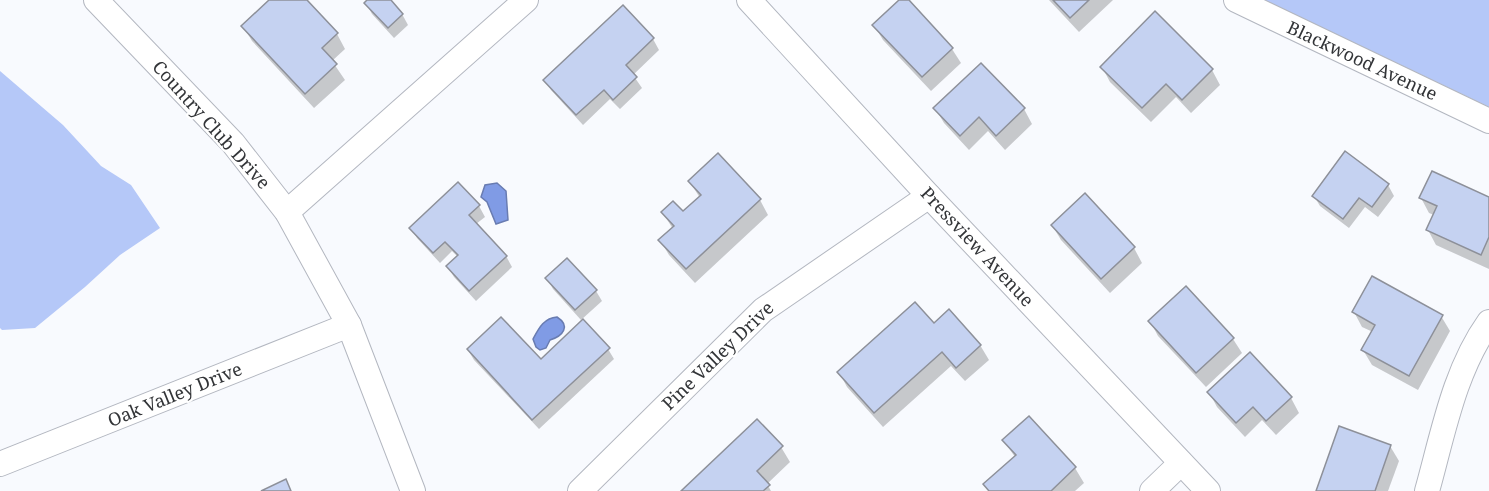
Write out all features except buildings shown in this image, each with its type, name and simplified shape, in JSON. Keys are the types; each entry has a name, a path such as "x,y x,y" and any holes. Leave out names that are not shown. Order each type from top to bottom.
{"street":[{"name":"Country Club Drive","path":"96,0 232,143 287,212 349,325 413,491"},
{"path":"287,212 526,0"},
{"name":"Pressview Avenue","path":"749,0 929,196 1208,491"},
{"name":"Blackwood Avenue","path":"1236,0 1489,121"},
{"name":"Pine Valley Drive","path":"580,491 763,310 929,196"},
{"path":"1427,491 1455,388 1481,333 1489,322"},
{"name":"Oak Valley Drive","path":"0,464 349,325"},
{"path":"1152,491 1181,463"}],"shaded area":[{"path":"1264,0 1489,0 1489,107"},
{"path":"0,71 63,125 101,166 131,185 160,228 120,255 35,328 2,330 0,328"},
{"path":"497,183 506,191 508,220 496,224 487,202 481,197 485,185"},
{"path":"557,317 564,324 564,330 559,336 550,340 546,348 540,350 533,339 545,322"}]}
